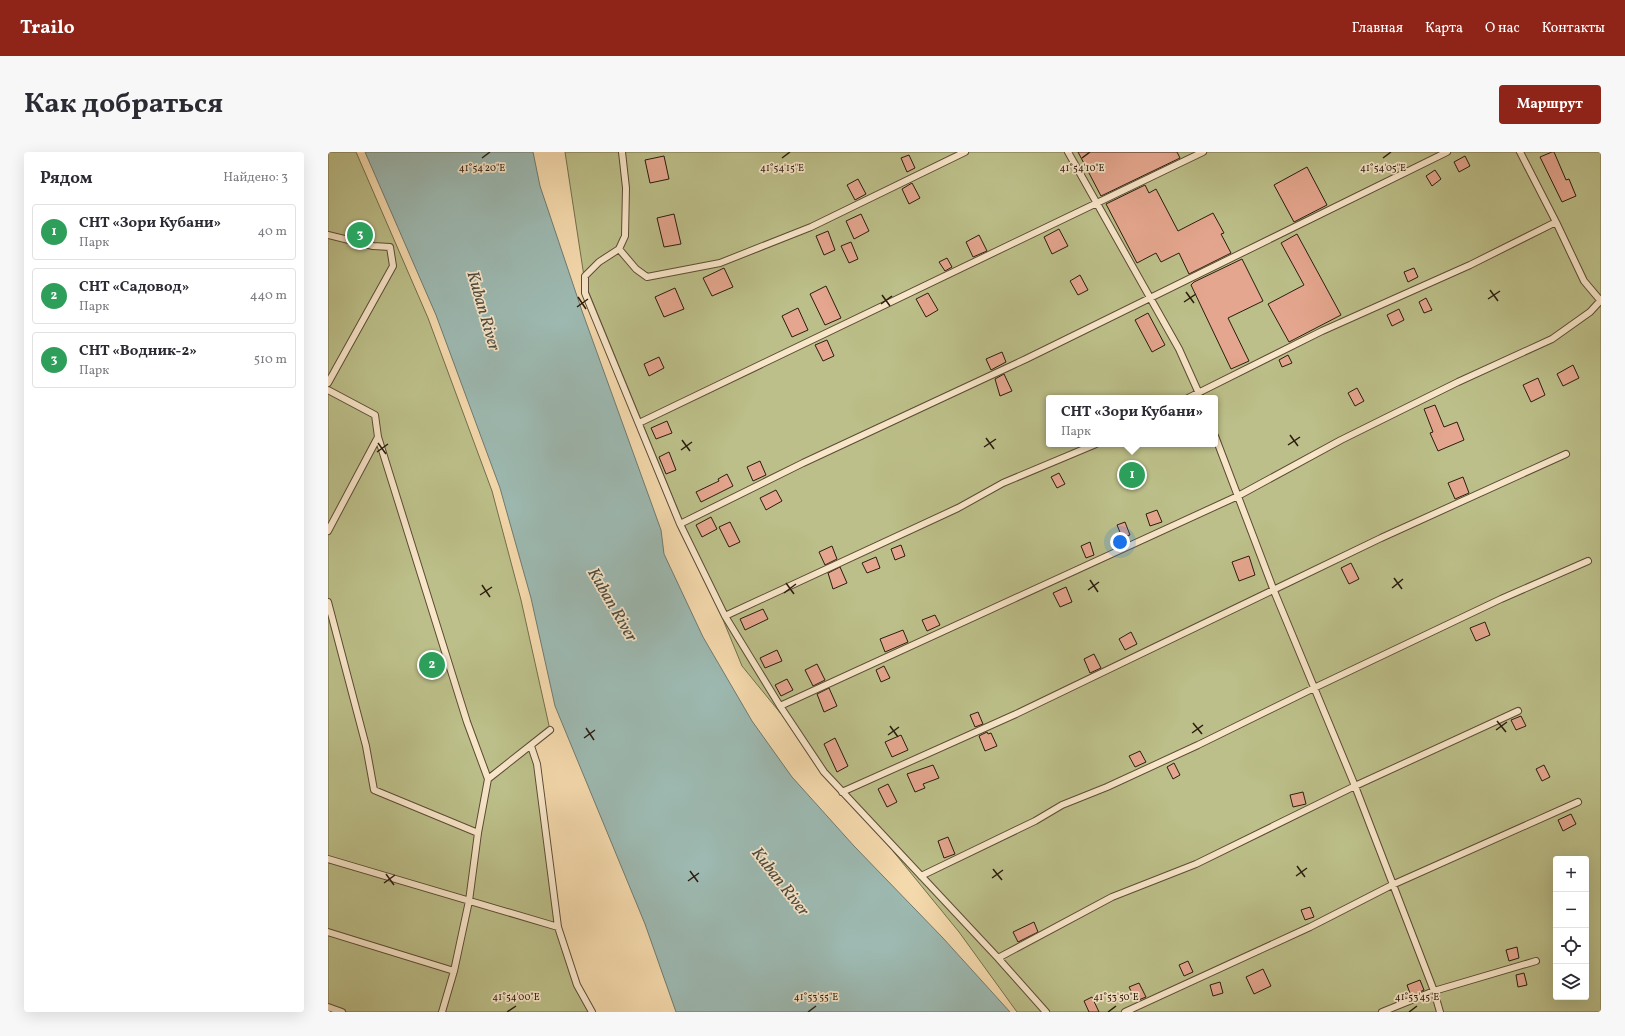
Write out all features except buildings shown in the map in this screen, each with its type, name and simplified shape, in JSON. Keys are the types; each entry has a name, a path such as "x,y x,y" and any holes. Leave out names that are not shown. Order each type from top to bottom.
{"lane":[{"path":"622,152 626,188 625,236 619,249 599,262 585,276 585,293 680,524 725,616 780,706 824,772 998,958 1046,1012"},
{"path":"619,249 636,269 646,277 720,263 811,226 965,152"},
{"path":"1068,152 1179,349 1200,395 1322,331 1470,265 1556,222"},
{"path":"639,423 981,260 1096,202 1203,152"},
{"path":"680,524 803,463 949,396 1151,299 1447,152"},
{"path":"780,706 1238,496 1341,440 1458,382 1552,339 1590,312 1601,300 1584,281 1520,152"},
{"path":"328,234 373,246 390,247 393,266 328,383"},
{"path":"328,390 375,415 378,437 467,722 488,780 478,833 469,901 454,971 442,1012"},
{"path":"328,531 378,437"},
{"path":"1218,444 1274,591 1355,786 1434,991 1440,1012"},
{"path":"725,616 958,508 1003,484 1089,447"},
{"path":"842,792 1016,714 1388,535 1566,454"},
{"path":"921,876 1035,821 1062,805 1107,787 1198,746 1314,688 1501,599 1588,561"},
{"path":"328,602 366,746 374,790 478,833"},
{"path":"998,958 1112,897 1196,864 1355,786 1518,710"},
{"path":"488,780 550,730"},
{"path":"531,746 537,764 558,927 577,985 592,1012"},
{"path":"1125,1012 1310,927 1392,885 1578,802"},
{"path":"328,859 558,927"},
{"path":"328,932 454,971"},
{"path":"1382,1012 1434,991 1536,962"},
{"path":"328,1007 342,1012"}],"green space":[{"path":"328,152 356,152 428,318 492,491 521,600 550,730 531,746 537,764 558,927 577,985 592,1012 328,1012"},
{"path":"565,152 1601,152 1601,1012 1017,1012 959,932 742,666 585,283"}],"water":[{"name":"Kuban River","path":"365,152 533,152 540,186 582,311 661,530 664,554 703,637 752,721 792,777 854,846 943,938 1010,1012 676,1012 645,924 555,706 531,598 500,488 436,315"}],"place":[{"name":"СНТ «Водник-2»","path":"360,235"},
{"name":"СНТ «Зори Кубани»","path":"1132,475"},
{"name":"СНТ «Садовод»","path":"432,665"}]}
